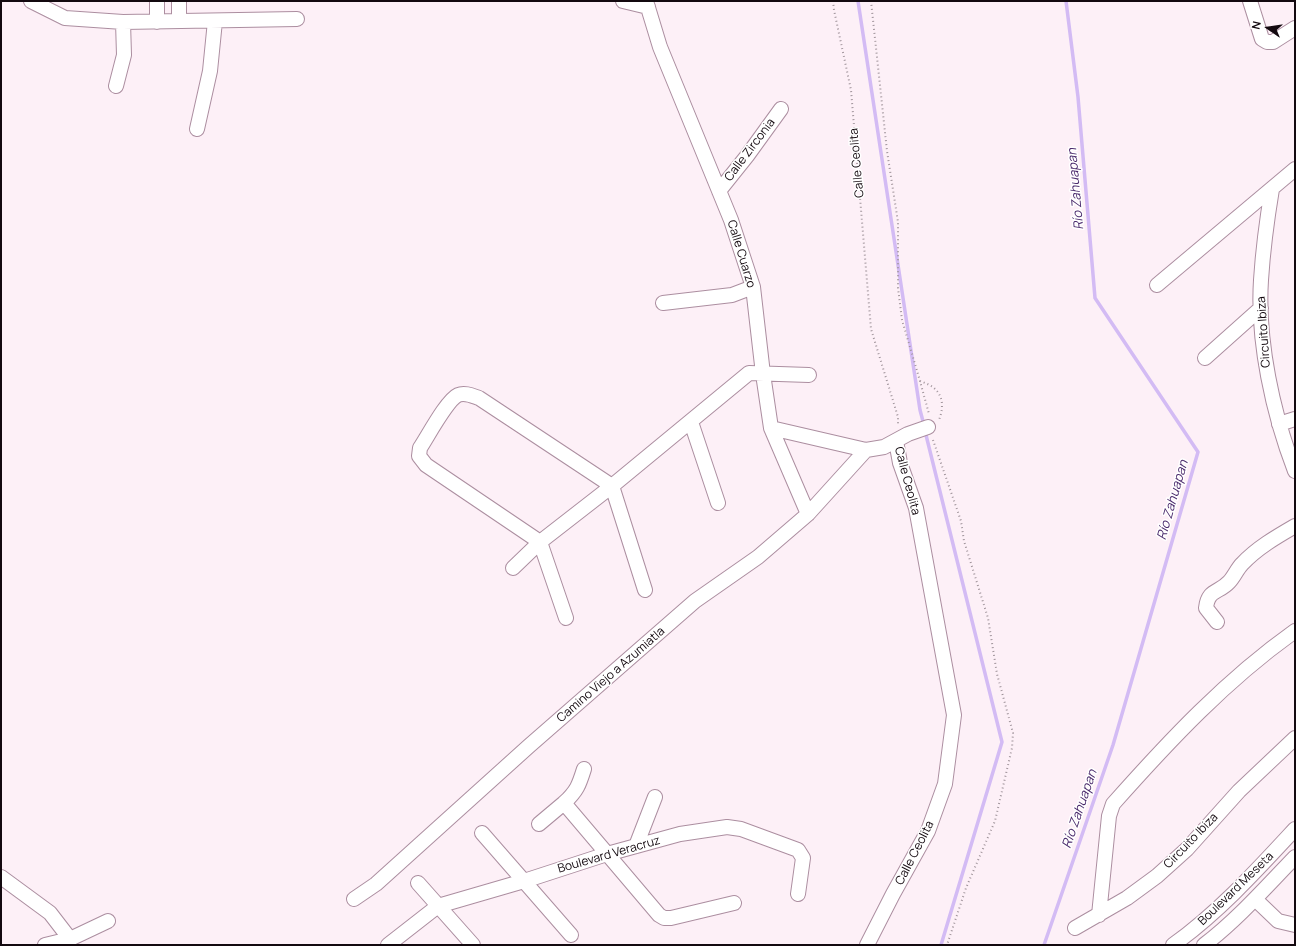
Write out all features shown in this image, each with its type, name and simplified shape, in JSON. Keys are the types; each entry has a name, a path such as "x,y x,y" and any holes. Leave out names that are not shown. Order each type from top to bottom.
{"street":[{"path":"31,1 65,18 123,22 297,19"},
{"path":"157,1 157,22"},
{"path":"179,1 179,21"},
{"path":"623,1 646,4"},
{"path":"1250,1 1262,39 1267,42 1273,42 1295,28"},
{"name":"Calle Cuarzo","path":"646,4 660,47 731,220 753,287 771,428 808,514"},
{"path":"197,129 210,71 215,21"},
{"path":"116,86 124,55 123,22"},
{"name":"Calle Zirconia","path":"719,191 747,156 781,109"},
{"path":"1157,285 1295,169"},
{"name":"Circuito Ibiza","path":"1272,189 1266,222 1261,281 1261,308 1268,374 1280,424 1290,443 1295,471"},
{"path":"663,303 732,295 753,287"},
{"path":"1205,358 1261,308"},
{"path":"513,568 540,542 612,486 749,374 809,375"},
{"path":"566,618 540,542 426,465 419,456 420,448 451,400 459,395 469,394 479,398 612,486 645,590"},
{"path":"1280,424 1295,419"},
{"path":"691,422 718,503"},
{"path":"771,428 866,450 884,447 913,433"},
{"name":"Calle Ceolita","path":"867,945 928,831 945,784 954,715 916,508 900,463 913,433"},
{"name":"Camino Viejo a Azumiatla","path":"354,899 376,884 529,746 695,601 758,557 808,514 866,450"},
{"path":"1217,622 1206,608 1209,596 1229,582 1240,565 1257,549 1295,526"},
{"path":"1099,915 1109,816 1113,804 1164,746 1215,696 1242,672 1295,631"},
{"name":"Circuito Ibiza","path":"1074,928 1128,898 1157,876 1187,849 1239,790 1295,738"},
{"path":"539,824 575,793 584,769"},
{"path":"636,846 655,797"},
{"path":"564,803 664,918 671,918 734,903"},
{"name":"Boulevard Veracruz","path":"388,945 438,906 636,846 680,834 727,827 742,829 798,850 803,858 798,894"},
{"name":"Boulevard Meseta","path":"1173,945 1190,933 1220,907 1295,829"},
{"path":"482,833 571,935"},
{"name":"Boulevard Meseta","path":"1204,945 1255,899 1295,857"},
{"path":"1,877 50,913 70,939"},
{"path":"418,883 473,945"},
{"path":"1255,899 1278,921 1295,925"},
{"path":"45,945 70,939 108,921"}],"path":[{"name":"Calle Ceolita","path":"833,1 851,90 870,330 898,417 913,433"},
{"path":"871,1 887,151 898,222 898,288 902,320 929,414 913,433"},
{"path":"913,433 939,421 942,410 942,400 935,389 920,381"},
{"path":"913,433 961,521 964,541 988,618 997,674 1013,733 1012,748 995,821 966,888 947,945"}],"waterway":[{"path":"858,1 920,410 924,425"},
{"name":"Río Zahuapan","path":"1044,945 1113,745 1198,452 1095,298 1078,97 1066,1"},
{"path":"925,431 1002,742 941,945"}]}
